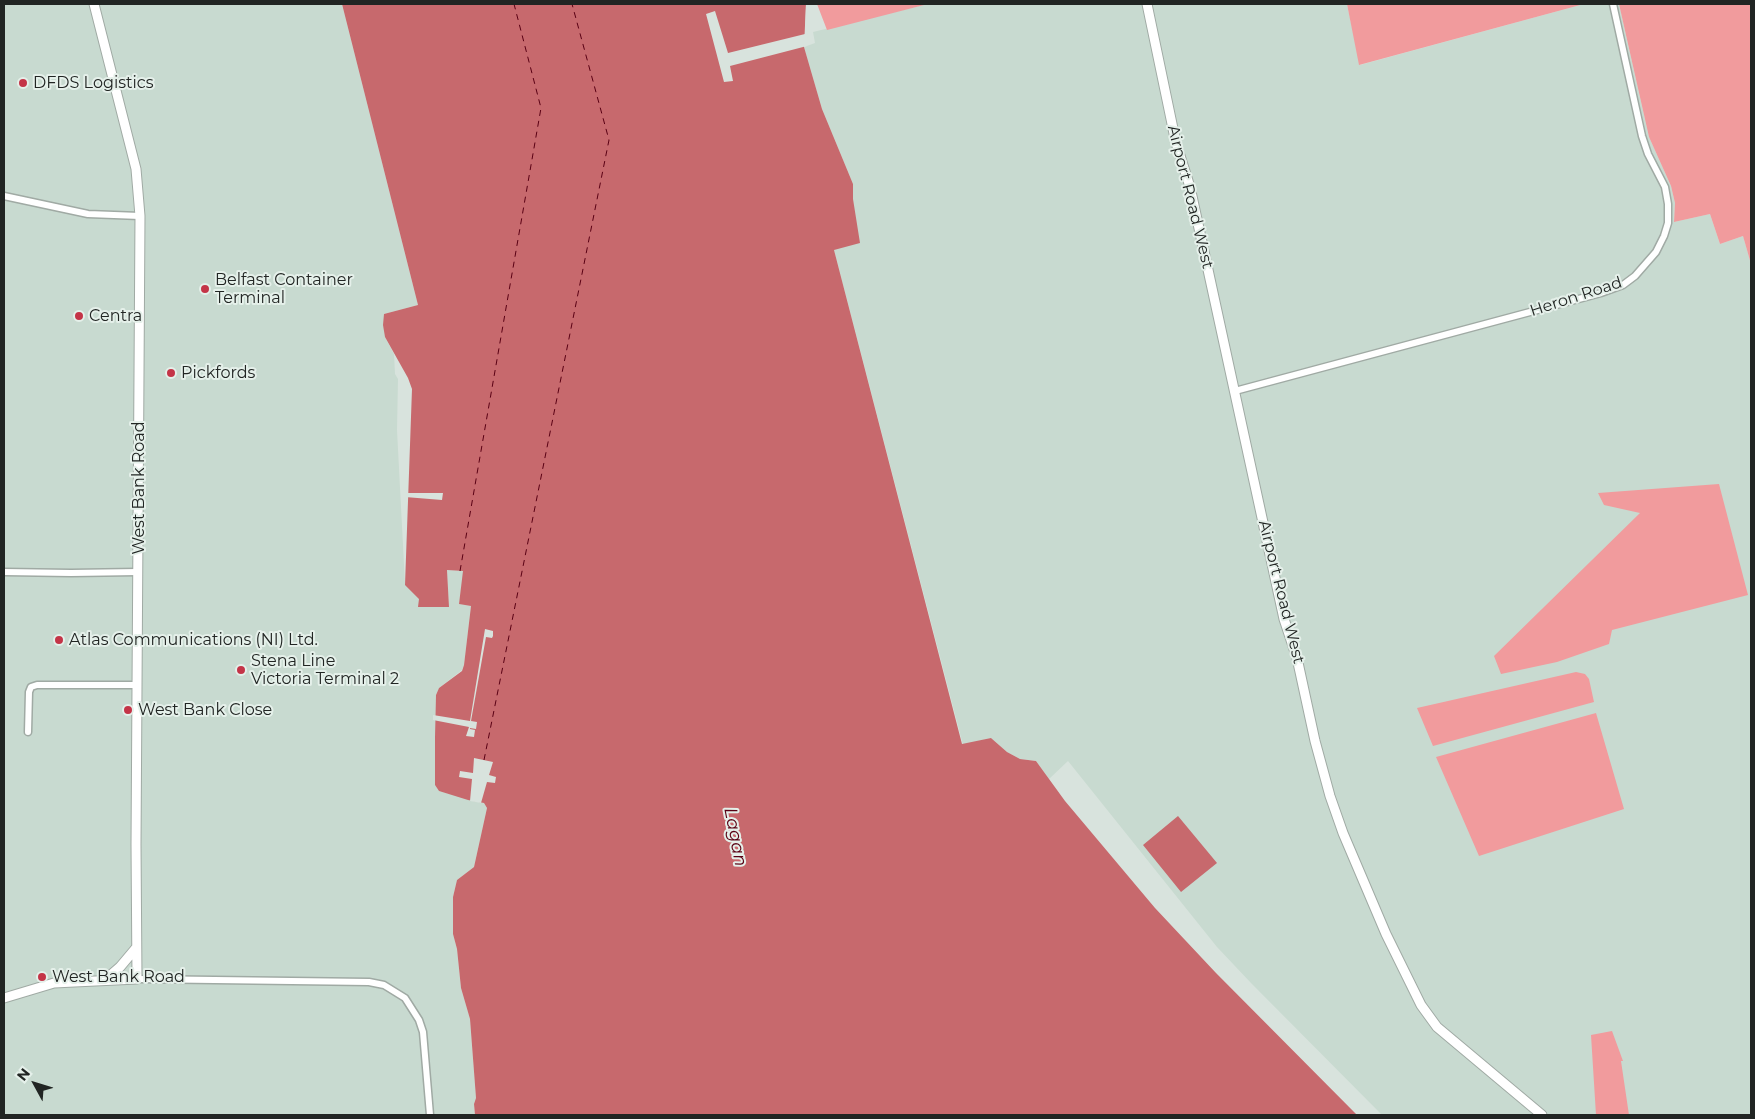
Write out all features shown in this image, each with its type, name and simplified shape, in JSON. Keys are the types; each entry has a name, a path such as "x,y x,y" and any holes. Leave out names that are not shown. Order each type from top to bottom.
{"street":[{"name":"West Bank Road","path":"94,4 136,169 140,216 137,979"},
{"name":"Airport Road West","path":"1147,4 1176,143 1190,187 1284,619 1297,658 1327,787 1343,833 1407,979 1429,1018 1447,1036 1542,1115"},
{"name":"Heron Road","path":"1235,391 1601,293 1623,285 1636,276 1656,252 1664,236 1668,223 1668,204 1665,187 1648,154 1642,136 1614,4"},
{"path":"4,196 88,214 140,216"},
{"path":"4,572 71,574 138,572"},
{"path":"28,732 29,692 31,687 37,685 137,685"},
{"path":"105,980 117,971 136,948"},
{"path":"4,1003 7,997 54,982 137,979 369,982 384,985 405,998 419,1020 423,1032 430,1115"}],"shaded area":[{"path":"4,4 342,4 418,305 384,314 385,337 394,354 395,374 398,379 397,430 405,584 449,607 447,570 464,571 459,604 471,606 464,665 462,670 439,688 436,695 435,785 439,791 484,803 487,808 474,867 457,880 453,897 453,934 457,949 461,988 470,1019 476,1098 474,1104 475,1115 4,1115"},
{"path":"817,4 928,4 827,30"},
{"path":"928,4 1347,4 1360,65 1584,4 1619,4 1649,137 1671,186 1675,203 1674,222 1710,214 1720,244 1743,236 1751,264 1751,1115 1382,1115 1217,947 1068,761 1049,779 1036,761 1020,759 1007,752 991,738 963,745 834,250 853,199 853,184 822,109 804,47 815,43 813,32"},
{"path":"1347,4 1584,4 1359,65"},
{"path":"1619,4 1751,4 1751,264 1743,236 1720,244 1710,214 1674,222 1675,203 1671,186 1649,137"},
{"path":"1719,484 1748,595 1612,630 1609,644 1557,662 1501,674 1494,656 1640,513 1604,505 1598,493"},
{"path":"1576,672 1585,674 1589,679 1594,702 1433,746 1417,708"},
{"path":"1596,713 1624,809 1479,856 1436,757"},
{"path":"1612,1031 1623,1061 1621,1061 1629,1115 1596,1115 1591,1035"}],"water":[{"name":"Lagan","path":"342,4 806,4 804,47 822,109 853,184 853,199 860,243 834,250 962,744 991,738 1007,752 1020,759 1036,761 1065,801 1155,908 1216,973 1357,1115 475,1115 474,1104 476,1098 470,1019 461,988 457,949 453,934 453,897 457,880 474,867 487,808 484,803 439,791 435,785 436,695 439,688 462,671 471,606 459,604 463,571 447,570 449,607 418,607 419,599 405,585 412,389 408,378 385,337 383,325 384,314 418,305"},
{"path":"1178,816 1217,863 1181,892 1143,845"}],"pier":[{"path":"806,4 808,4 807,46 730,66 733,81 724,82 706,14 715,11 728,53 805,34"},
{"path":"405,493 443,493 442,500 405,497"},
{"path":"485,629 493,631 493,636 492,638 486,637 471,721 477,722 476,729 470,728 475,730 474,737 466,736 469,727 433,720 433,715 470,721"},
{"path":"474,758 493,762 489,775 496,777 495,783 487,782 481,803 470,801 472,779 459,777 460,771 473,773"}],"ferry route":[{"path":"460,571 541,108 514,4"},
{"path":"484,760 609,140 572,4"}],"place":[{"name":"DFDS Logistics","path":"23,83"},
{"name":"Belfast Container Terminal","path":"205,289"},
{"name":"Centra","path":"79,316"},
{"name":"Pickfords","path":"171,373"},
{"name":"Atlas Communications (NI) Ltd.","path":"59,640"},
{"name":"Stena Line Victoria Terminal 2","path":"241,670"},
{"name":"West Bank Close","path":"128,710"},
{"name":"West Bank Road","path":"42,977"}]}
